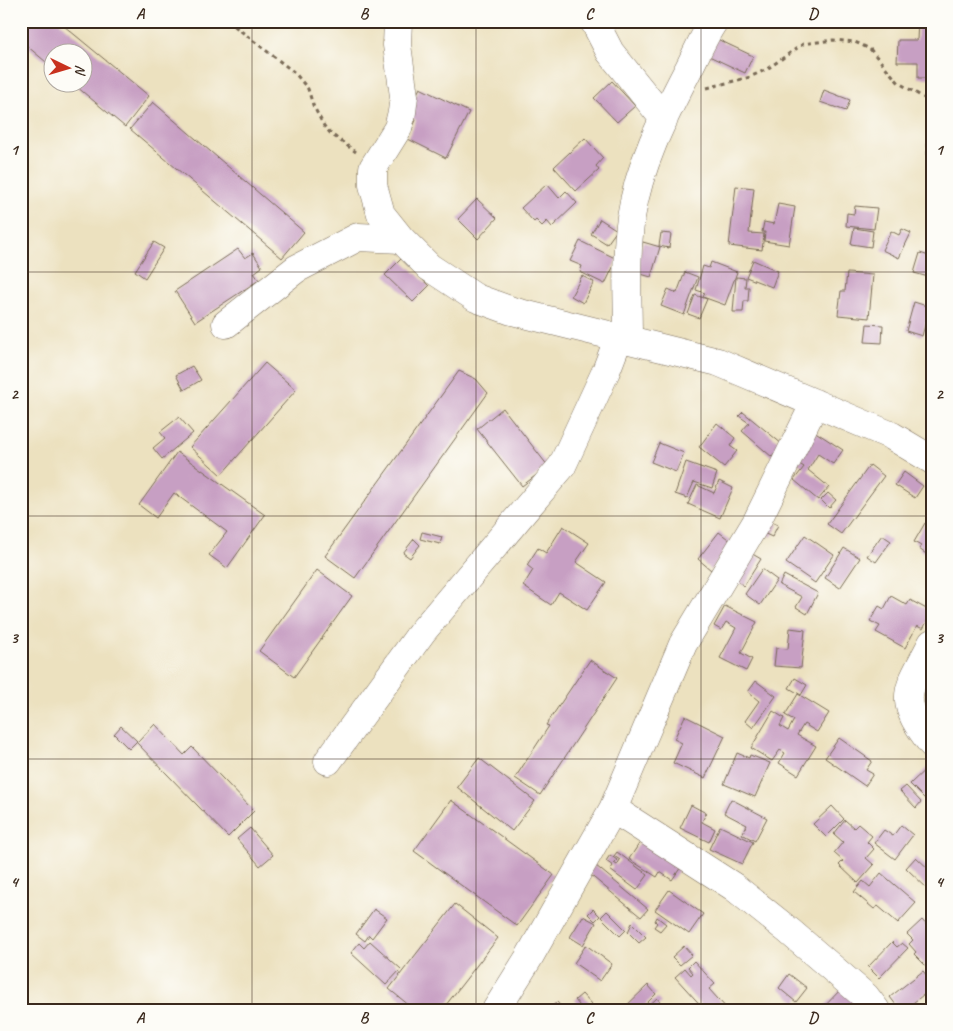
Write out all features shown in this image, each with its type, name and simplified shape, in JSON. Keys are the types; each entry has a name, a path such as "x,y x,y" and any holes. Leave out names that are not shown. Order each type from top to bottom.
{"street":[{"path":"398,21 397,45 404,96 402,112 398,128 373,168 373,185 381,214 401,239 429,266 476,298 512,311 718,362 892,436 932,460"},
{"path":"594,21 610,52 669,108"},
{"path":"328,761 422,632 562,466 606,371 624,338 631,218 638,185 669,108 714,21"},
{"path":"226,324 296,269 358,237 401,239"},
{"path":"496,1010 528,960 613,809 683,644 758,521 815,403"},
{"path":"932,644 911,682 908,705 916,723 932,744"},
{"path":"613,809 734,887 866,997 876,1010"}],"path":[{"path":"228,21 295,73 308,89 313,105 324,126 331,134 361,156 373,168"},
{"path":"669,108 729,81 750,77 767,70 802,44 833,40 854,42 874,53 899,83 926,98 929,112 928,174 932,188"}],"building":[{"path":"30,21 58,21 83,42 42,42 42,59 21,41 21,32"},
{"path":"830,21 852,21 851,24 830,23"},
{"path":"918,21 932,21 932,78 918,78 918,62 897,62 898,40 917,40"},
{"path":"717,39 753,56 745,73 709,56"},
{"path":"92,49 149,96 125,127 83,92 92,92"},
{"path":"612,81 635,106 617,122 594,98"},
{"path":"420,88 469,112 446,158 408,139 416,120 406,115"},
{"path":"824,90 850,100 846,111 820,102"},
{"path":"153,102 304,232 282,258 130,129"},
{"path":"585,138 603,158 596,166 599,170 576,191 554,167"},
{"path":"547,184 559,198 566,191 577,203 552,227 547,221 542,226 536,220 534,222 521,208"},
{"path":"736,186 754,188 749,233 764,234 762,250 729,246"},
{"path":"477,199 497,218 478,239 458,219"},
{"path":"778,204 795,207 789,245 764,241 765,232 762,232 764,222 774,224"},
{"path":"855,206 877,208 874,229 846,226 847,213 854,214"},
{"path":"600,219 617,230 607,244 591,234"},
{"path":"854,228 873,231 871,247 851,244"},
{"path":"902,229 911,233 899,258 882,250 891,231 899,235"},
{"path":"661,233 671,234 669,248 659,246"},
{"path":"580,241 617,259 605,284 580,272 582,266 570,261"},
{"path":"154,242 164,248 145,278 135,271"},
{"path":"643,242 660,247 651,277 634,272"},
{"path":"238,249 245,258 253,253 262,267 254,273 259,280 195,322 175,291"},
{"path":"920,253 932,257 932,278 914,273"},
{"path":"401,259 429,286 413,302 385,275"},
{"path":"753,260 778,271 772,287 746,277"},
{"path":"711,262 737,272 725,305 703,297 705,293 696,290 703,266 709,268"},
{"path":"685,272 698,277 684,315 661,306 668,289 677,293"},
{"path":"847,273 873,275 869,318 838,315 841,291 845,291"},
{"path":"582,276 594,282 583,303 571,296"},
{"path":"736,277 746,278 745,287 749,287 748,301 744,301 743,312 733,312"},
{"path":"695,295 707,299 699,318 688,314"},
{"path":"914,302 930,307 922,336 906,331"},
{"path":"867,324 883,325 882,343 865,342"},
{"path":"265,363 296,390 221,475 190,447"},
{"path":"192,366 201,380 184,390 176,375"},
{"path":"459,371 476,379 488,393 355,578 325,556"},
{"path":"503,408 548,466 522,486 477,429"},
{"path":"743,412 782,444 772,457 742,431 749,423 739,416"},
{"path":"179,417 193,433 162,459 153,448 165,438 160,432"},
{"path":"717,423 735,438 730,446 737,451 724,467 699,447"},
{"path":"814,431 843,450 833,464 818,454 808,470 829,487 818,500 794,480 804,467 795,461"},
{"path":"659,443 684,453 676,472 651,462"},
{"path":"177,452 265,515 227,568 209,555 227,532 174,493 156,518 139,505"},
{"path":"686,462 717,473 712,488 694,482 687,498 675,494"},
{"path":"870,465 884,476 841,534 827,524"},
{"path":"904,472 923,486 915,498 895,485"},
{"path":"719,481 733,488 720,518 688,504 697,485 714,493"},
{"path":"828,493 836,500 829,508 821,500"},
{"path":"767,520 778,525 772,537 761,532"},
{"path":"925,523 932,527 932,558 919,549 921,546 914,542"},
{"path":"563,526 589,543 576,562 606,582 587,610 559,592 551,605 523,586 533,570 527,565 538,548 546,553"},
{"path":"422,532 442,537 440,544 420,539"},
{"path":"719,532 732,542 711,570 698,559"},
{"path":"805,535 834,555 815,583 786,563"},
{"path":"882,535 891,541 876,562 867,556"},
{"path":"414,539 420,545 410,558 403,553"},
{"path":"844,548 860,558 840,588 825,578"},
{"path":"749,552 761,559 744,586 733,578"},
{"path":"762,569 777,580 760,605 745,594"},
{"path":"317,570 352,596 294,677 259,651"},
{"path":"784,575 818,593 807,614 796,607 802,597 779,585"},
{"path":"891,596 907,605 910,600 932,612 923,629 917,626 905,648 876,632 880,626 870,621 879,606 884,609"},
{"path":"725,606 757,622 741,653 752,659 746,671 720,658 736,628 726,622 721,630 714,626"},
{"path":"790,628 805,630 801,668 774,666 776,648 788,649"},
{"path":"590,660 617,678 540,795 515,778 549,726 546,725"},
{"path":"795,678 807,685 801,695 789,688"},
{"path":"756,681 776,696 753,728 745,721 759,701 748,692"},
{"path":"798,694 829,713 817,732 804,724 797,735 816,746 798,775 779,763 785,753 780,750 772,761 751,748 773,711 784,718 780,726 788,731 794,720 785,715"},
{"path":"685,716 725,736 705,778 673,763 682,743 674,739"},
{"path":"155,724 184,755 192,747 254,811 228,837 137,743"},
{"path":"121,726 137,741 129,749 114,734"},
{"path":"839,738 872,761 866,770 873,774 865,786 825,758"},
{"path":"737,753 749,758 750,755 770,763 755,797 724,784"},
{"path":"479,758 535,801 512,831 457,787"},
{"path":"932,763 932,792 925,799 910,784"},
{"path":"906,786 921,802 916,808 900,791"},
{"path":"731,799 767,818 755,841 742,834 747,825 724,813"},
{"path":"451,800 554,875 517,926 414,851"},
{"path":"691,805 706,813 702,822 715,829 709,842 680,828"},
{"path":"832,806 844,819 826,837 813,824"},
{"path":"845,820 854,828 858,824 872,836 867,842 874,849 866,858 874,865 858,883 839,865 843,861 834,853 843,842 834,834"},
{"path":"901,825 913,835 895,859 874,843 884,830 893,836"},
{"path":"720,826 753,842 742,864 709,849"},
{"path":"250,828 273,855 260,866 237,839"},
{"path":"647,832 681,867 672,880 660,872 657,877 629,859"},
{"path":"617,852 648,875 637,890 610,870 613,866 606,861 610,855 617,860 614,863 617,865 620,860 614,856"},
{"path":"916,857 932,872 931,892 906,868"},
{"path":"595,865 648,909 641,917 588,873"},
{"path":"881,873 916,903 898,923 878,906 874,909 854,892 863,881 870,887"},
{"path":"669,890 703,914 689,934 655,910"},
{"path":"455,904 498,938 442,1010 415,1010 389,989"},
{"path":"374,909 387,918 372,938 369,935 365,941 356,934"},
{"path":"593,909 600,916 595,921 588,914"},
{"path":"607,911 626,930 620,936 601,917"},
{"path":"583,916 596,923 583,945 570,937"},
{"path":"657,917 666,924 660,931 654,927 657,923 655,921"},
{"path":"922,920 932,931 932,972 914,954 916,952 909,944 913,940 907,934"},
{"path":"632,923 646,937 639,943 628,932"},
{"path":"370,941 401,969 386,985 351,953 359,943 364,948"},
{"path":"892,942 897,947 902,943 908,948 879,978 868,967"},
{"path":"586,945 612,964 600,981 574,963"},
{"path":"684,946 692,955 680,965 672,957"},
{"path":"694,961 715,984 709,989 728,1010 705,1010 675,977 685,968 691,975 693,973 688,967"},
{"path":"923,971 932,982 932,988 904,1010 900,1010 890,997"},
{"path":"789,974 807,988 796,1002 779,988"},
{"path":"648,985 656,994 640,1010 622,1010"},
{"path":"842,988 863,1010 821,1010"},
{"path":"582,994 592,1005 587,1010 583,1010 575,1000"},
{"path":"657,998 661,1003 655,1010 644,1010"},
{"path":"932,998 932,1010 917,1010"},
{"path":"557,1002 564,1010 548,1010"}]}
